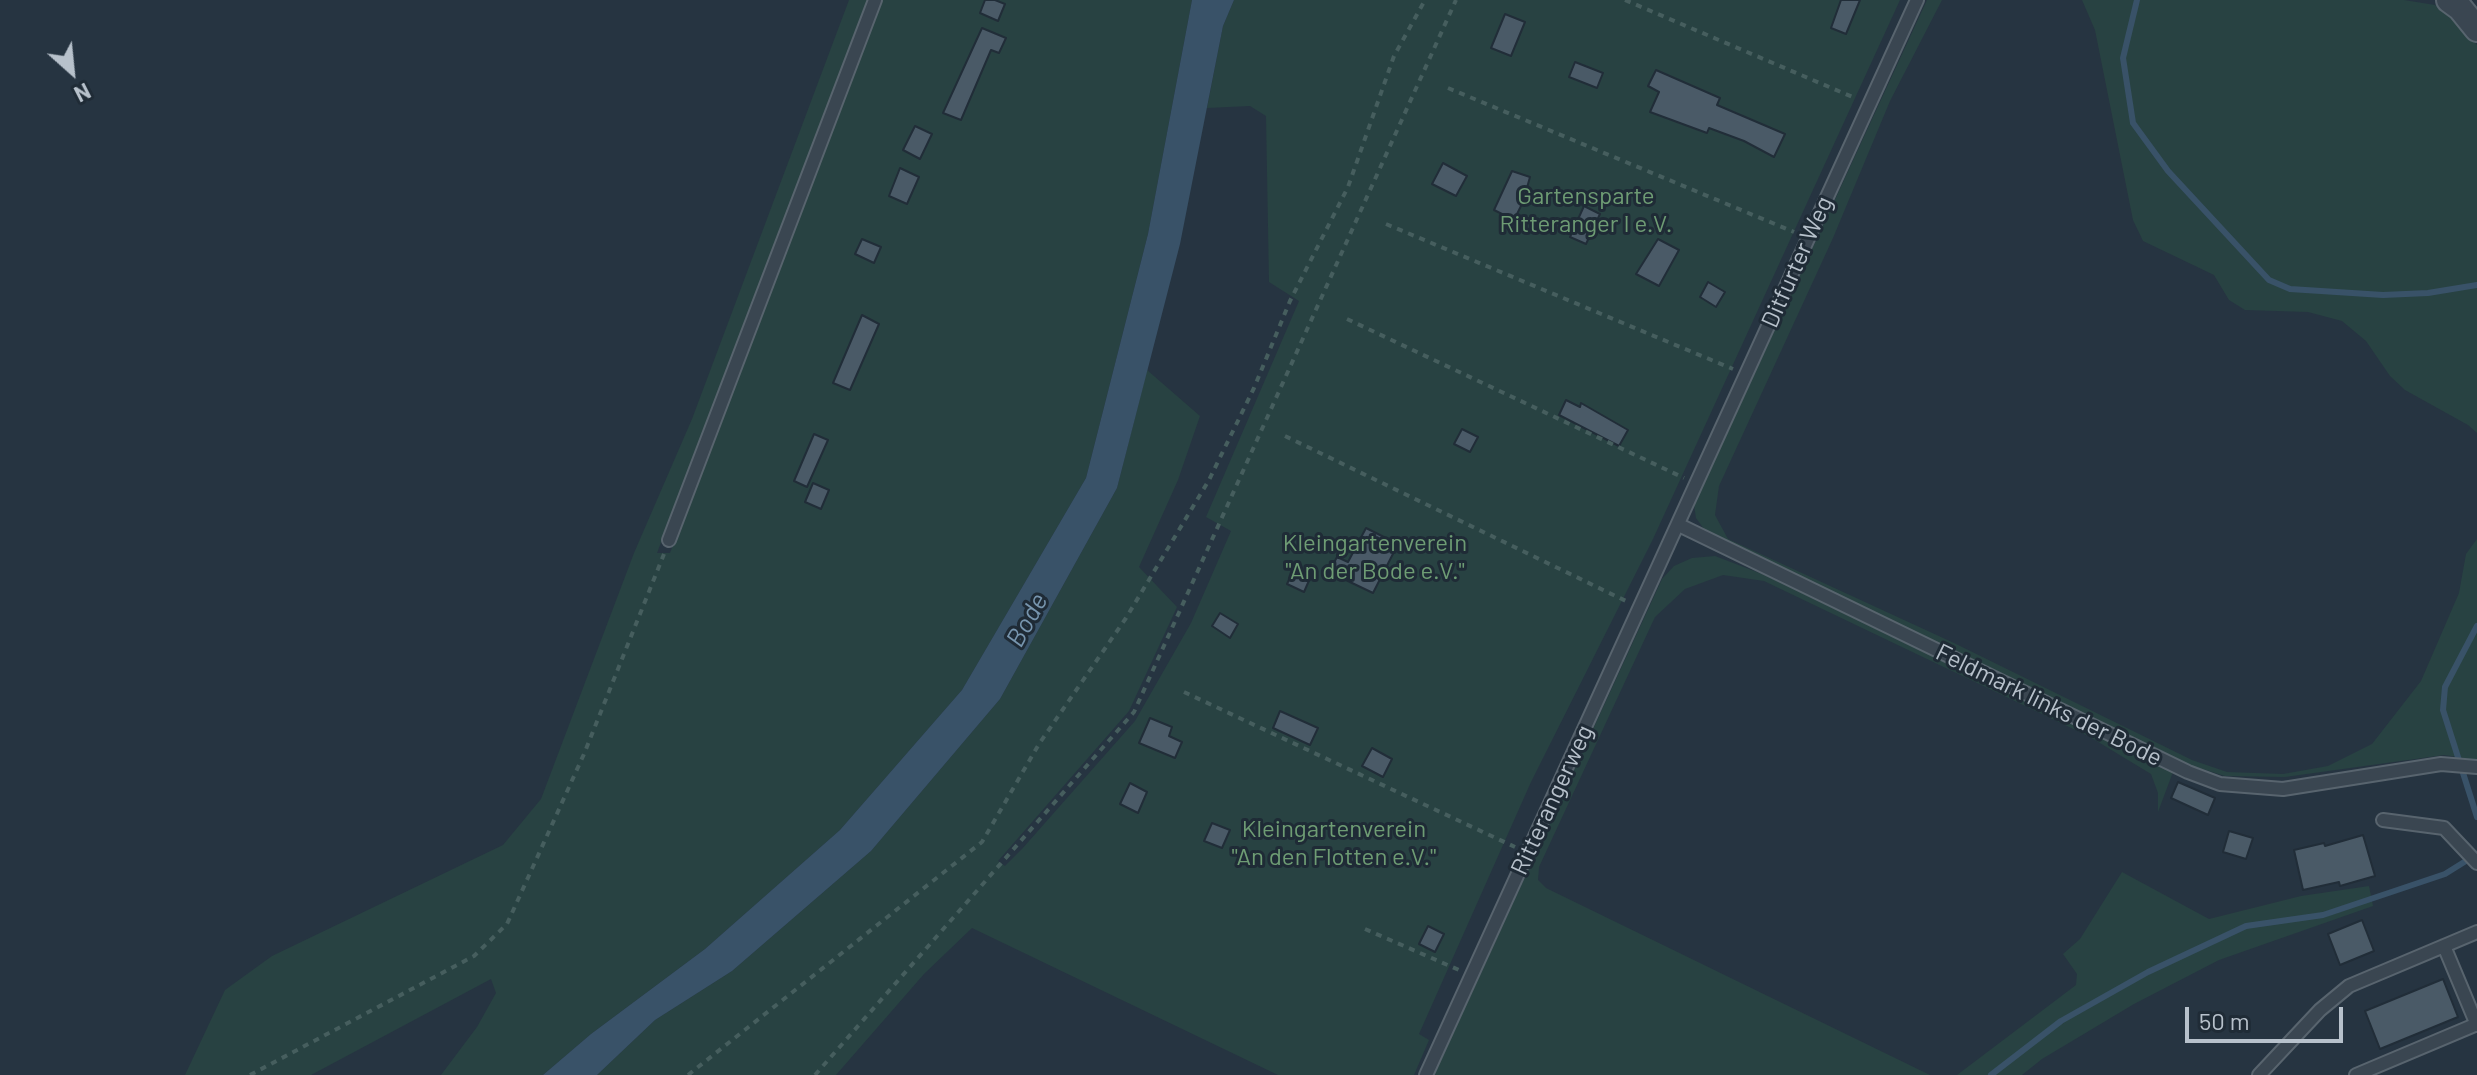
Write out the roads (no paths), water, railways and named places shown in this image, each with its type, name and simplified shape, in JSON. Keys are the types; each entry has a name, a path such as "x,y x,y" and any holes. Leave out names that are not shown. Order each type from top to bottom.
{"street":[{"path":"2449,0 2477,29"}],"lane":[{"path":"669,540 875,0"},
{"name":"Ditfurter Weg","path":"1679,525 1917,0"},
{"name":"Ritterangerweg","path":"1426,1075 1679,525"},
{"name":"Feldmark links der Bode","path":"1679,525 2188,772 2220,784 2283,789 2441,764 2474,767"},
{"path":"2383,820 2444,828 2477,863"},
{"path":"2259,1075 2320,1010 2349,986 2477,932"},
{"path":"2356,1075 2477,1024 2444,946"}],"water":[{"name":"Bode","path":"1192,0 1234,0 1223,26 1180,244 1117,488 1000,699 871,851 732,971 655,1020 597,1075 543,1075 591,1034 705,949 840,830 962,690 1086,478 1148,234"}],"waterway":[{"path":"2137,0 2123,58 2133,123 2168,171 2269,280 2290,289 2383,295 2428,293 2477,285"},
{"path":"2477,626 2445,687 2443,710 2477,817"},
{"path":"1991,1075 2061,1021 2148,972 2246,926 2323,915 2445,874 2477,854"}],"park label":[{"name":"Gartensparte Ritteranger I e.V.","path":"1586,210"},
{"name":"Kleingartenverein \"An der Bode e.V.\"","path":"1375,557"},
{"name":"Kleingartenverein \"An den Flotten e.V.\"","path":"1334,843"}]}
